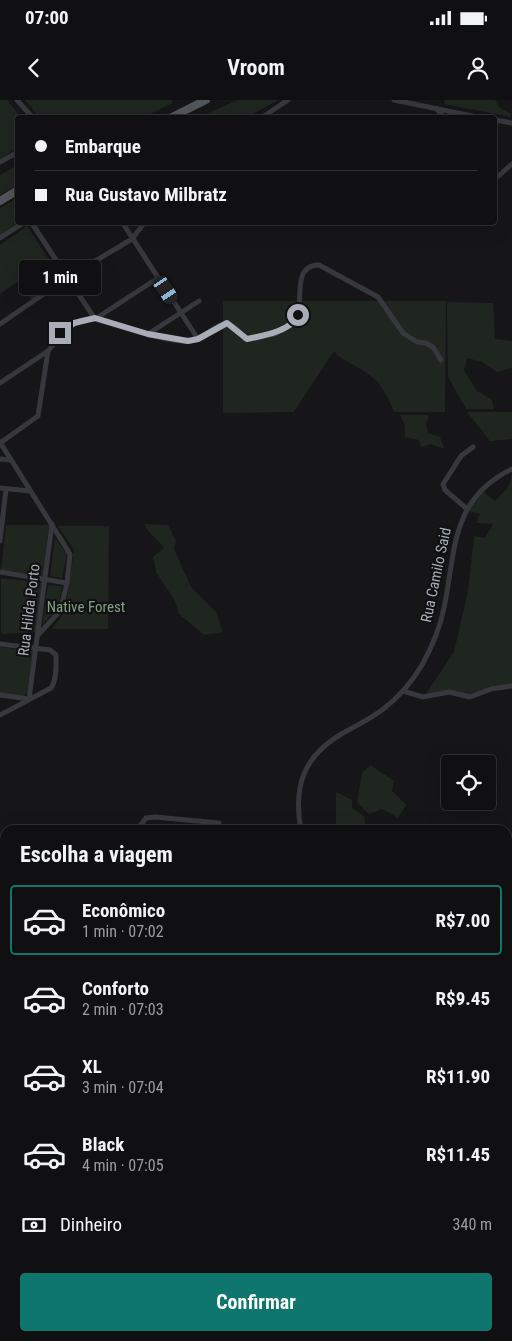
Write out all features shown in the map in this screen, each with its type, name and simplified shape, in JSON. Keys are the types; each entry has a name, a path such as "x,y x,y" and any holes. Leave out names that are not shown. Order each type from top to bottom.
{"main road":[{"path":"176,115 206,100"},
{"path":"0,201 15,192"}],"street":[{"path":"17,100 30,115"},
{"path":"266,115 288,100"},
{"path":"394,100 467,115"},
{"path":"437,109 442,115"},
{"path":"497,120 512,123"},
{"path":"0,162 15,154"},
{"path":"497,177 512,164"},
{"path":"0,238 20,225"},
{"path":"33,225 95,318 148,334 188,341 198,339 223,324 231,324 247,339 274,334 293,322 298,315 301,279 304,271 312,265 319,265 378,297 403,332 417,342 426,343 433,347 441,360"},
{"path":"124,225 198,339"},
{"path":"0,324 67,278 132,238 143,225"},
{"path":"0,383 48,351 66,328 82,320 95,318 158,278"},
{"path":"148,334 199,301"},
{"path":"38,635 60,611 67,583 70,554 0,442 38,416 48,351"},
{"path":"467,509 445,490 443,484 461,456 473,448"},
{"path":"0,458 11,460"},
{"name":"Rua Camilo Said","path":"300,825 298,812 299,788 304,773 313,758 332,740 382,710 403,691 422,665 441,623 455,539 467,509 490,481 512,469"},
{"path":"0,541 3,488 30,491"},
{"name":"Rua Hilda Porto","path":"29,699 52,524"},
{"path":"0,572 67,583"},
{"path":"0,644 54,652 56,660 54,684 47,691 0,715"},
{"path":"403,691 423,698 448,692 470,697 490,688 512,686"},
{"path":"0,695 29,699"},
{"path":"141,825 146,818 155,817 219,823"}],"green space":[{"path":"0,100 7,100 19,115 15,115 15,149 0,159"},
{"path":"25,100 172,100 173,103 148,115 38,115"},
{"path":"238,100 279,100 251,115 204,115"},
{"path":"445,100 495,100 499,107 511,114 511,117 444,104"},
{"path":"15,166 15,186 0,195 0,175"},
{"path":"15,199 15,225 18,225 0,236 0,208"},
{"path":"27,226 56,270 42,279 49,289 32,300 19,281 0,294 0,245"},
{"path":"223,301 446,301 445,412 394,412 378,383 366,372 337,355 334,351 294,412 223,413"},
{"path":"447,302 493,303 495,339 512,341 512,368 497,372 482,362 467,358 464,370 477,391 492,400 494,409 466,409 448,377"},
{"path":"467,412 512,412 512,439 490,441"},
{"path":"400,415 429,415 426,424 428,433 440,437 444,449 431,444 421,447 419,440 405,437 405,426"},
{"path":"512,473 512,685 475,695 426,694 454,652 468,591 474,536 485,538 493,524 476,523 480,514 469,511 475,499 483,491 495,501 509,486"},
{"path":"145,524 168,525 176,541 174,549 191,587 216,612 223,632 204,635 179,614 175,601 156,572 153,557 164,548 146,528"},
{"path":"6,525 49,525 43,576 1,570"},
{"name":"Native Forest","path":"58,526 109,526 108,629 52,629 65,611 74,550"},
{"path":"55,538 67,554 62,578 50,576"},
{"path":"1,578 42,583 36,632 1,634"},
{"path":"48,585 62,586 58,608 42,625"},
{"path":"0,647 33,651 27,694 25,694 24,698 0,695"},
{"path":"370,765 394,781 392,791 406,805 398,818 382,809 369,814 357,802 362,773"},
{"path":"336,792 352,800 352,808 364,816 365,825 336,825"}],"route":[{"path":"60,333 74,323 95,318 148,334 188,341 198,339 227,323 236,328 247,339 274,334 296,320 298,315"}]}
